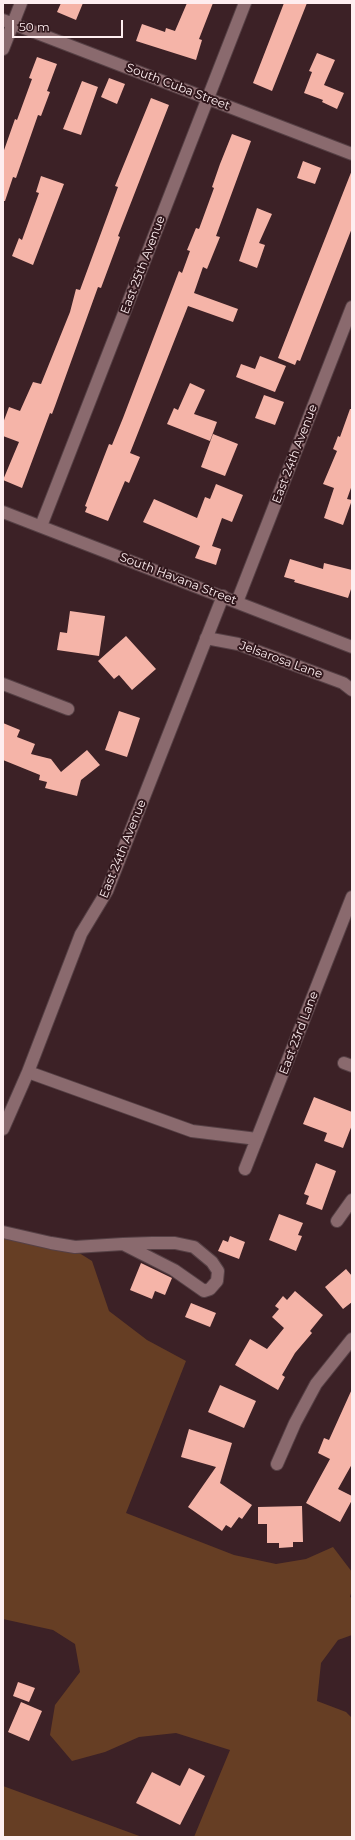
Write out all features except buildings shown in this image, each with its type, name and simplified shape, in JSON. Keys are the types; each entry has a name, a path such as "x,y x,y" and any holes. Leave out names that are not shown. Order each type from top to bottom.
{"street":[{"path":"3,49 8,22 21,3"},
{"name":"East 25th Avenue","path":"41,526 245,3"},
{"name":"South Cuba Street","path":"8,22 352,154"},
{"name":"East 24th Avenue","path":"237,602 352,307"},
{"name":"South Havana Street","path":"3,512 352,646"},
{"name":"East 24th Avenue","path":"3,1128 28,1072 81,934 107,892 223,596"},
{"name":"Jelsarosa Lane","path":"206,638 238,644 343,683 352,690"},
{"path":"3,684 68,709"},
{"name":"East 23rd Lane","path":"245,1169 352,897"},
{"path":"28,1072 192,1131 257,1139"},
{"path":"337,1221 352,1200"},
{"path":"3,1232 75,1247 123,1244 175,1243 194,1247 212,1262 218,1271 217,1281 210,1289 204,1291 174,1270 123,1244"},
{"path":"277,1464 294,1423 316,1384 352,1340"}],"shaded area":[{"path":"3,1236 76,1251 92,1261 109,1311 147,1340 186,1361 126,1513 234,1555 276,1564 306,1559 333,1547 352,1572 352,1590 350,1597 352,1598 352,1635 338,1640 321,1663 317,1701 346,1712 352,1718 352,1837 194,1837 230,1750 176,1733 139,1737 105,1752 72,1761 50,1735 55,1705 80,1672 75,1644 53,1630 3,1619"},
{"path":"3,1786 142,1837 3,1837"}]}
